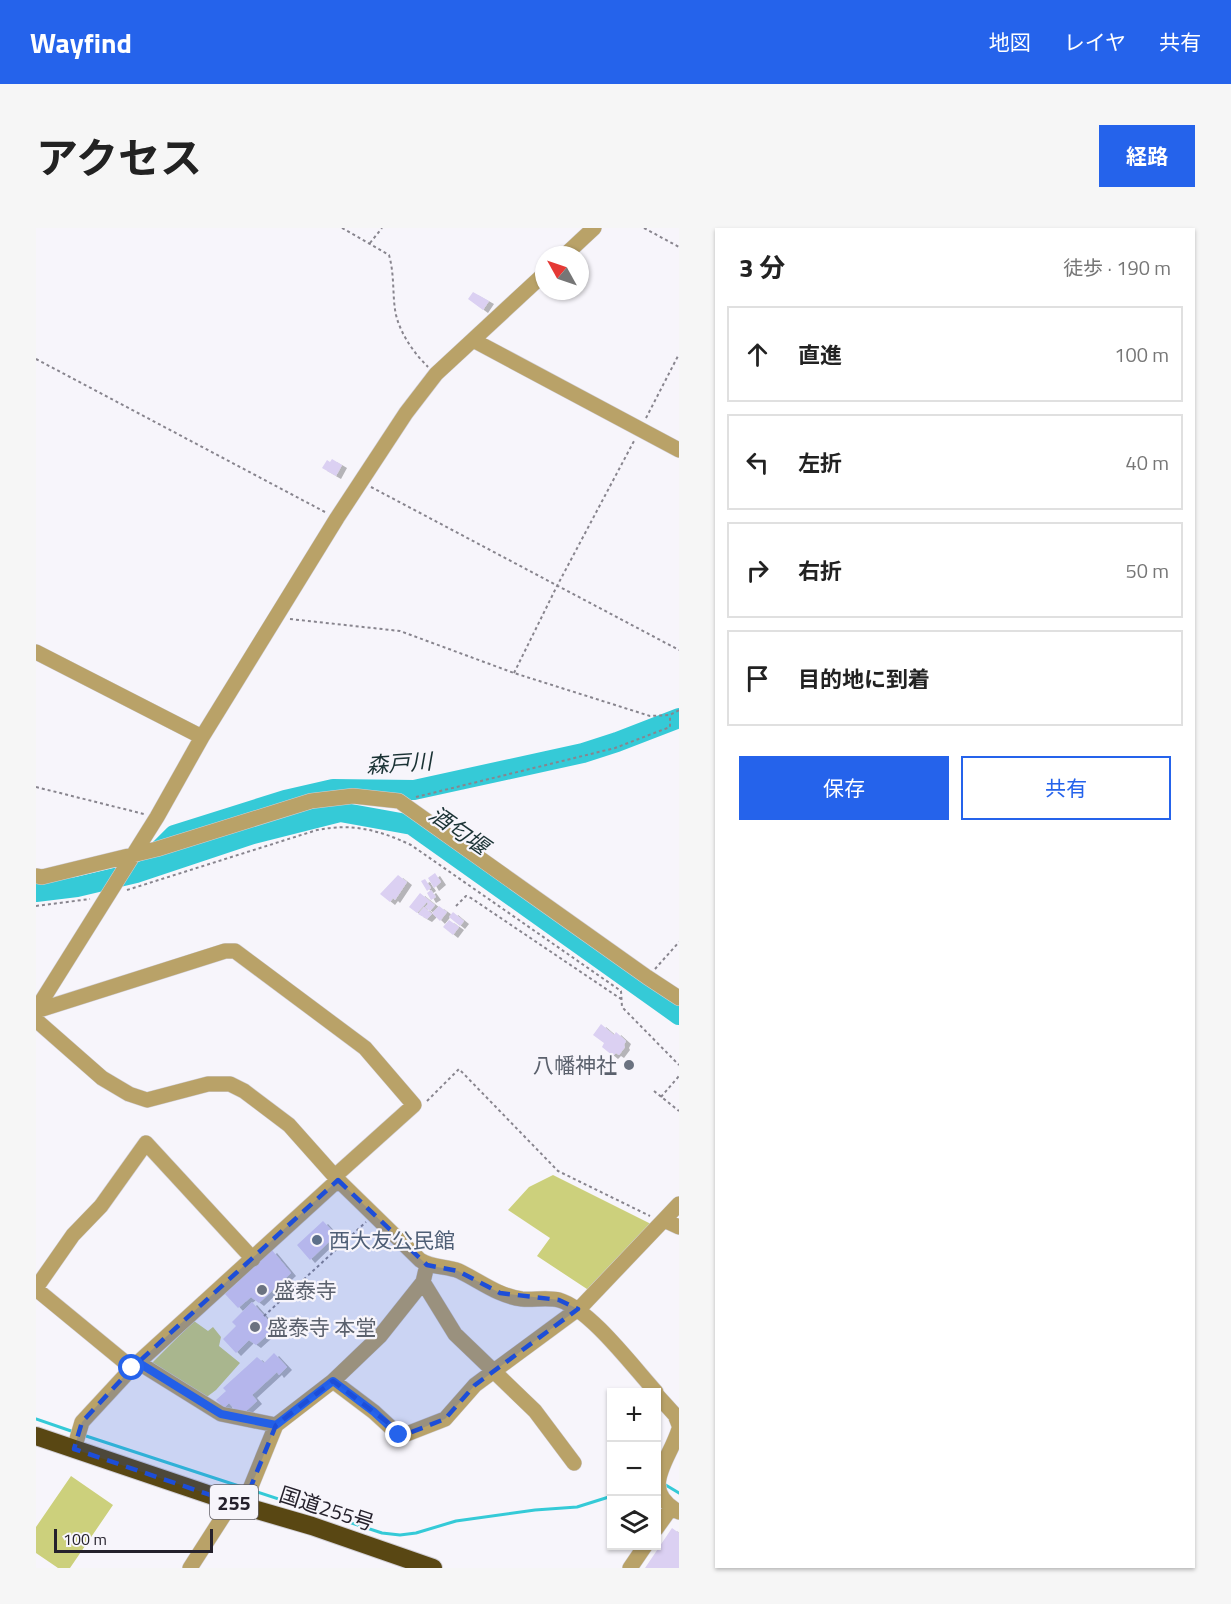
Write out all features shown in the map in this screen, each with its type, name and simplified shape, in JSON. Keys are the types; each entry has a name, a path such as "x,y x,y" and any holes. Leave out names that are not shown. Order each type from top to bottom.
{"highway":[{"name":"国道255号","path":"36,1436 238,1504 312,1526 432,1568"}],"street":[{"path":"575,246 594,228"},
{"path":"36,1011 157,817 202,738 337,518 406,413 436,374 535,282"},
{"path":"473,340 679,450"},
{"path":"36,652 202,738"},
{"path":"36,876 42,877 157,849 311,801 353,796 399,801 647,978 679,998"},
{"path":"36,1011 225,951 235,951 365,1048 414,1105 253,1259 135,1366 82,1422 74,1449"},
{"path":"36,1020 102,1078 129,1094 147,1100 207,1084 230,1084 244,1091 290,1125 373,1216 427,1265 458,1271 500,1293 521,1299 559,1300 578,1309 617,1348 652,1388"},
{"path":"253,1259 146,1143 101,1206 73,1235 36,1289 135,1366 221,1414 276,1425"},
{"path":"333,1381 374,1412 399,1435 404,1436 445,1419 475,1385 578,1309 679,1204"},
{"path":"663,1221 679,1227"},
{"path":"190,1568 238,1504 276,1425 333,1381 380,1336 423,1282 427,1265"},
{"path":"423,1282 456,1334 535,1411 574,1463"},
{"path":"661,1399 675,1415 679,1427 675,1443 661,1475"},
{"path":"659,1496 675,1510 661,1525"},
{"path":"630,1568 642,1550"}],"path":[{"path":"342,228 389,255 394,272 396,316 413,352 436,374"},
{"path":"370,243 382,228"},
{"path":"644,228 679,246"},
{"path":"514,674 557,586 679,354"},
{"path":"36,359 337,518"},
{"path":"360,481 679,650"},
{"path":"277,617 400,631 514,674 650,716 670,715 679,710"},
{"path":"399,801 615,748 670,727 670,715"},
{"path":"36,787 157,817"},
{"path":"36,906 107,897 317,830 337,826 373,830 411,845 621,991 622,1007 679,1065"},
{"path":"456,906 466,896 471,898 621,999"},
{"path":"647,978 679,942"},
{"path":"414,1105 418,1107 424,1103 459,1069 558,1171 663,1221"},
{"path":"661,1097 679,1076"},
{"path":"654,1092 679,1111"},
{"path":"264,1316 373,1216"}],"highlighted area":[{"path":"338,1180 427,1265 458,1271 500,1293 559,1300 578,1309 475,1385 445,1419 404,1435 333,1381 276,1425 243,1506 74,1449 82,1422 132,1368"}],"green space":[{"path":"553,1175 653,1225 590,1291 537,1256 550,1238 508,1210 529,1187"},
{"path":"194,1321 208,1331 213,1327 221,1337 219,1346 240,1363 216,1390 204,1399 150,1365"},
{"path":"71,1476 113,1505 70,1568 58,1568 36,1553 36,1527"}],"building":[{"path":"473,292 489,301 483,310 468,299"},
{"path":"332,459 342,465 336,476 322,468 327,460 330,462"},
{"path":"435,873 441,882 434,888 428,878"},
{"path":"398,875 407,882 395,900 393,898 390,902 380,894"},
{"path":"425,879 431,888 427,891 421,881"},
{"path":"431,890 436,897 431,900 427,893"},
{"path":"420,893 435,905 430,911 425,907 427,902 417,913 409,907"},
{"path":"439,906 447,912 440,921 432,913"},
{"path":"424,907 432,914 427,919 418,914"},
{"path":"453,912 464,921 460,926 449,917"},
{"path":"449,920 459,927 453,935 443,927"},
{"name":"八幡神社","path":"601,1024 614,1035 616,1032 626,1041 619,1055 616,1053 613,1056 602,1047 604,1043 593,1035"},
{"name":"西大友公民館","path":"323,1221 336,1235 310,1260 297,1245"},
{"path":"272,1250 291,1273 259,1303 251,1297 238,1308 225,1294"},
{"name":"盛泰寺 本堂","path":"252,1302 275,1328 256,1345 249,1340 236,1353 223,1339 236,1326 232,1322"},
{"path":"274,1353 287,1367 279,1375 277,1372 252,1395 257,1401 246,1411 238,1413 229,1403 224,1408 216,1400 226,1391 223,1388 257,1357 264,1363"},
{"path":"672,1528 679,1533 679,1568 645,1568 657,1550 661,1550 661,1544"}],"waterway":[{"name":"森戸川","path":"153,856 174,835 285,800 333,789 414,790 583,753 679,718"},
{"name":"酒匂堰","path":"36,892 77,887 136,873 253,834 340,812 412,825 679,1015"},
{"path":"36,1419 74,1432"},
{"path":"83,1435 245,1488"},
{"path":"664,1484 679,1493"},
{"path":"254,1491 382,1533 400,1535 416,1533 456,1521 535,1510 577,1507 607,1498"}],"place":[{"name":"八幡神社","path":"629,1065"},
{"name":"西大友公民館","path":"317,1240"},
{"name":"盛泰寺","path":"262,1290"},
{"name":"盛泰寺 本堂","path":"255,1327"}],"route":[{"path":"132,1368 139,1363 221,1414 276,1425 333,1381 374,1412 399,1435"}]}
